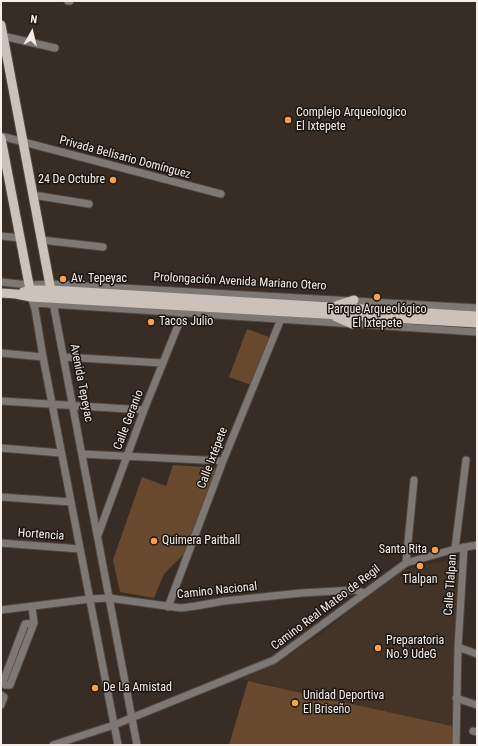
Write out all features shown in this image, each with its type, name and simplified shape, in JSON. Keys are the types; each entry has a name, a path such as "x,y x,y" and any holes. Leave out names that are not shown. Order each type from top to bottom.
{"main road":[{"name":"Avenida Tepeyac","path":"1,25 52,294"},
{"path":"1,137 31,294"},
{"name":"Prolongación Avenida Mariano Otero","path":"1,293 52,294 332,311 477,323"},
{"path":"332,311 354,300"},
{"path":"332,311 352,324"},
{"name":"Prolongación Avenida Mariano Otero","path":"332,311 477,316"}],"street":[{"path":"3,36 56,48"},
{"name":"Privada Belisario Domínguez","path":"1,137 221,194"},
{"path":"33,195 89,204"},
{"path":"1,236 20,238"},
{"path":"41,240 104,247"},
{"name":"Prolongación Avenida Mariano Otero","path":"1,282 31,294 354,300 477,308"},
{"path":"31,294 118,745"},
{"name":"Prolongación Avenida Mariano Otero","path":"52,294 183,313 477,332"},
{"name":"Avenida Tepeyac","path":"52,294 137,745"},
{"name":"Calle Geranio","path":"98,536 144,410 183,313"},
{"name":"Calle Ixtépete","path":"168,607 223,461 281,319"},
{"path":"1,353 43,357"},
{"path":"64,357 162,363"},
{"path":"1,401 144,410"},
{"path":"1,448 61,453"},
{"path":"82,454 223,461"},
{"path":"455,550 466,460"},
{"path":"406,563 414,480"},
{"path":"1,497 70,502"},
{"name":"Hortencia","path":"1,543 80,549"},
{"name":"Camino Real Mateo de Regil","path":"53,745 69,742 114,725 274,660 406,563 464,547 477,545"},
{"name":"Calle Tlalpan","path":"456,745 458,647 464,547"},
{"name":"Camino Nacional","path":"1,610 110,598 181,608 224,601 301,593 355,590 364,593"},
{"path":"18,653 25,624 34,623 32,607"},
{"path":"458,647 477,654"},
{"path":"1,694 4,697 1,705"},
{"path":"456,698 477,705"}],"shaded area":[{"path":"247,329 269,337 251,385 229,377"},
{"name":"Quimera Paitball","path":"173,465 218,468 184,554 164,574 154,598 120,592 113,560 142,477 166,486"},
{"name":"Preparatoria No.9 UdeG","path":"454,559 462,564 452,726 242,679 279,661 319,635 392,577 405,570"},
{"name":"Unidad Deportiva El Briseño","path":"248,681 452,726 452,745 229,745"}],"place":[{"name":"Complejo Arqueologico El Ixtepete","path":"288,120"},
{"name":"24 De Octubre","path":"113,180"},
{"name":"Av. Tepeyac","path":"63,279"},
{"name":"Parque Arqueológico El Ixtepete","path":"377,297"},
{"name":"Tacos Julio","path":"151,322"},
{"name":"Quimera Paitball","path":"154,541"},
{"name":"Santa Rita","path":"435,550"},
{"name":"Tlalpan","path":"420,566"},
{"name":"Preparatoria No.9 UdeG","path":"378,648"},
{"name":"De La Amistad","path":"95,688"},
{"name":"Unidad Deportiva El Briseño","path":"295,703"}]}
